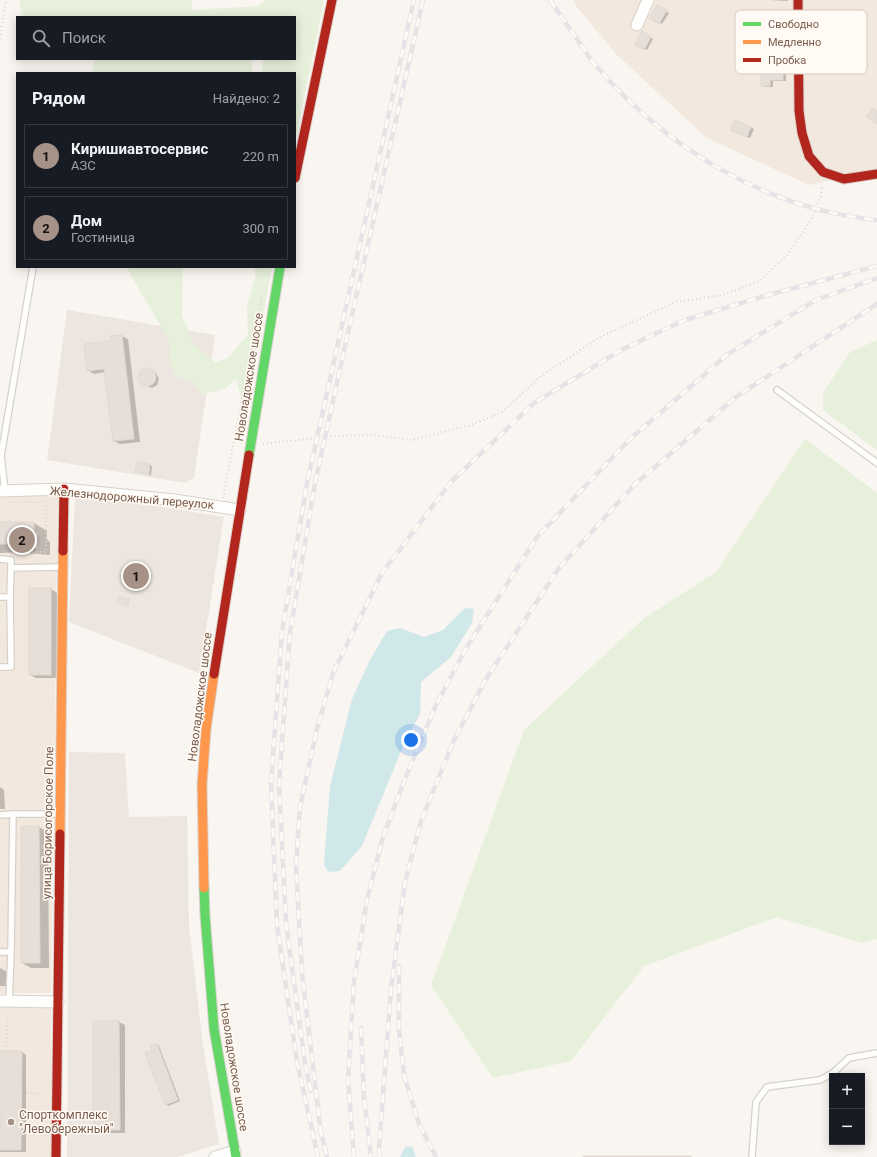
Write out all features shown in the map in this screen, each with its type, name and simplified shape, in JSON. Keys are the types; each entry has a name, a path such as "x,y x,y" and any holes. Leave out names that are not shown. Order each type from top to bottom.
{"main road":[{"path":"296,173 332,0"},
{"path":"798,0 798,10"},
{"path":"799,74 799,111 802,134 809,156 823,172 844,179 877,174"},
{"name":"Новоладожское шоссе","path":"235,1154 214,1029 205,915 202,785 206,729 250,445 280,268"},
{"name":"улица Борисогорское Поле","path":"56,1157 64,489"}],"street":[{"path":"637,25 648,0"},
{"name":"Железнодорожный переулок","path":"4,495 64,489 174,500 240,510"},
{"path":"6,1004 58,1002"},
{"path":"215,1157 235,1154"}],"lane":[{"path":"4,495 1,447 33,268"},
{"path":"777,390 877,463"},
{"path":"0,559 11,560 10,597 12,667 0,667"},
{"path":"11,568 63,567"},
{"path":"0,597 10,597"},
{"path":"6,1004 11,952 13,814"},
{"path":"0,815 60,814"},
{"path":"0,952 11,952"},
{"path":"752,1157 756,1102 767,1087 820,1080 833,1074 849,1058 877,1053"}],"path":[{"path":"0,39 6,0"},
{"path":"250,445 326,436 376,435 411,440 471,425 502,412 541,376 600,337 676,302 722,295 760,281 788,254 811,220 821,196 823,172"},
{"path":"221,507 262,290"},
{"path":"4,495 46,502 46,552 8,552"},
{"path":"6,1004 6,1051"},
{"path":"26,1093 57,1095"}],"shaded area":[{"path":"573,0 877,0 877,169 809,185 707,138 616,54 577,7"},
{"path":"67,310 215,335 194,478 185,483 47,460"},
{"path":"58,494 51,993 0,993 0,496"},
{"path":"75,497 163,507 224,517 199,673 69,622"},
{"path":"69,752 125,753 129,817 187,816 189,926 202,1038 219,1144 177,1157 67,1157"},
{"path":"0,1006 51,1007 51,1157 0,1157"}],"green space":[{"path":"19,0 192,0 192,10 259,6 265,0 324,0 296,138 296,72 262,72 263,60 296,60 296,16 22,15"},
{"path":"95,60 252,60 252,72 92,72"},
{"path":"127,268 183,268 182,316 195,345 216,363 229,357 248,334 247,306 255,278 255,268 272,268 247,399 241,399 236,378 226,388 202,395 193,382 176,376 169,361 170,342"},
{"path":"877,340 877,450 823,410 823,393 850,352"},
{"path":"805,439 877,493 877,939 862,943 777,917 644,966 571,1061 493,1078 431,985 524,730 643,619 716,572"}],"water":[{"path":"465,608 474,609 472,623 451,657 421,682 420,714 406,739 362,846 340,871 328,872 324,864 330,786 352,699 370,660 387,631 400,628 424,637 443,630"},
{"path":"412,1146 416,1157 400,1157 405,1147"}],"building":[{"path":"657,5 667,10 659,24 649,18"},
{"path":"642,31 651,37 644,50 635,45"},
{"path":"761,74 783,74 783,80 770,80 770,86 761,86"},
{"path":"872,108 877,111 877,124 866,117"},
{"path":"735,120 751,127 747,137 730,130"},
{"path":"122,335 134,439 113,441 104,369 87,371 84,344 111,341 110,336"},
{"path":"147,368 153,371 156,377 153,383 147,386 141,383 138,377 141,371"},
{"path":"137,462 150,464 149,474 135,472"},
{"path":"0,522 34,522 34,533 37,533 37,548 28,548 28,546 13,546 13,544 0,544"},
{"path":"29,588 51,588 51,675 29,675"},
{"path":"119,597 129,599 128,606 117,603"},
{"path":"21,826 39,826 40,963 21,963"},
{"path":"93,1021 119,1021 120,1130 93,1130"},
{"path":"157,1044 178,1100 165,1105 145,1053 152,1051 151,1046"},
{"name":"Спорткомплекс \"Левобережный\"","path":"0,1051 22,1051 21,1150 0,1150"},
{"path":"691,1156 691,1157 583,1157"}],"railway":[{"path":"318,1157 297,1062 277,925 271,783 282,631 307,483 414,0"},
{"path":"311,1091 305,1064 286,923 279,784 290,633 315,483 423,0"},
{"path":"550,0 597,67 625,97 688,149 759,189 797,203 836,214 877,220"},
{"path":"321,1134 302,973 296,866 300,807 317,729 333,673 382,573 451,482 534,403 623,349 685,320 768,295 877,266"},
{"path":"354,1157 348,1079 354,981 367,900 383,837 405,779 436,705 465,650 537,537 629,440 728,354 816,300 877,278"},
{"path":"380,1157 379,1149 391,989 405,882 421,821 454,740 486,679 559,568 634,485 736,397 877,304"},
{"path":"399,966 399,1030 404,1075 419,1124 436,1157"},
{"path":"361,1028 364,1098 371,1157"},
{"path":"320,1128 327,1157"}],"traffic: fast":[{"path":"249,455 280,268"},
{"path":"204,888 214,1029 236,1157"}],"traffic: slow":[{"path":"60,834 63,551"},
{"path":"204,888 202,785 206,729 214,674"}],"traffic: jam":[{"path":"296,173 332,0"},
{"path":"798,0 798,10"},
{"path":"799,74 799,111 802,133 809,156 823,172 844,179 877,174"},
{"path":"214,674 249,455"},
{"path":"63,551 64,489"},
{"path":"56,1157 60,834"}],"place":[{"name":"Дом","path":"22,540"},
{"name":"Киришиавтосервис","path":"136,576"},
{"name":"Спорткомплекс \"Левобережный\"","path":"11,1122"}]}
